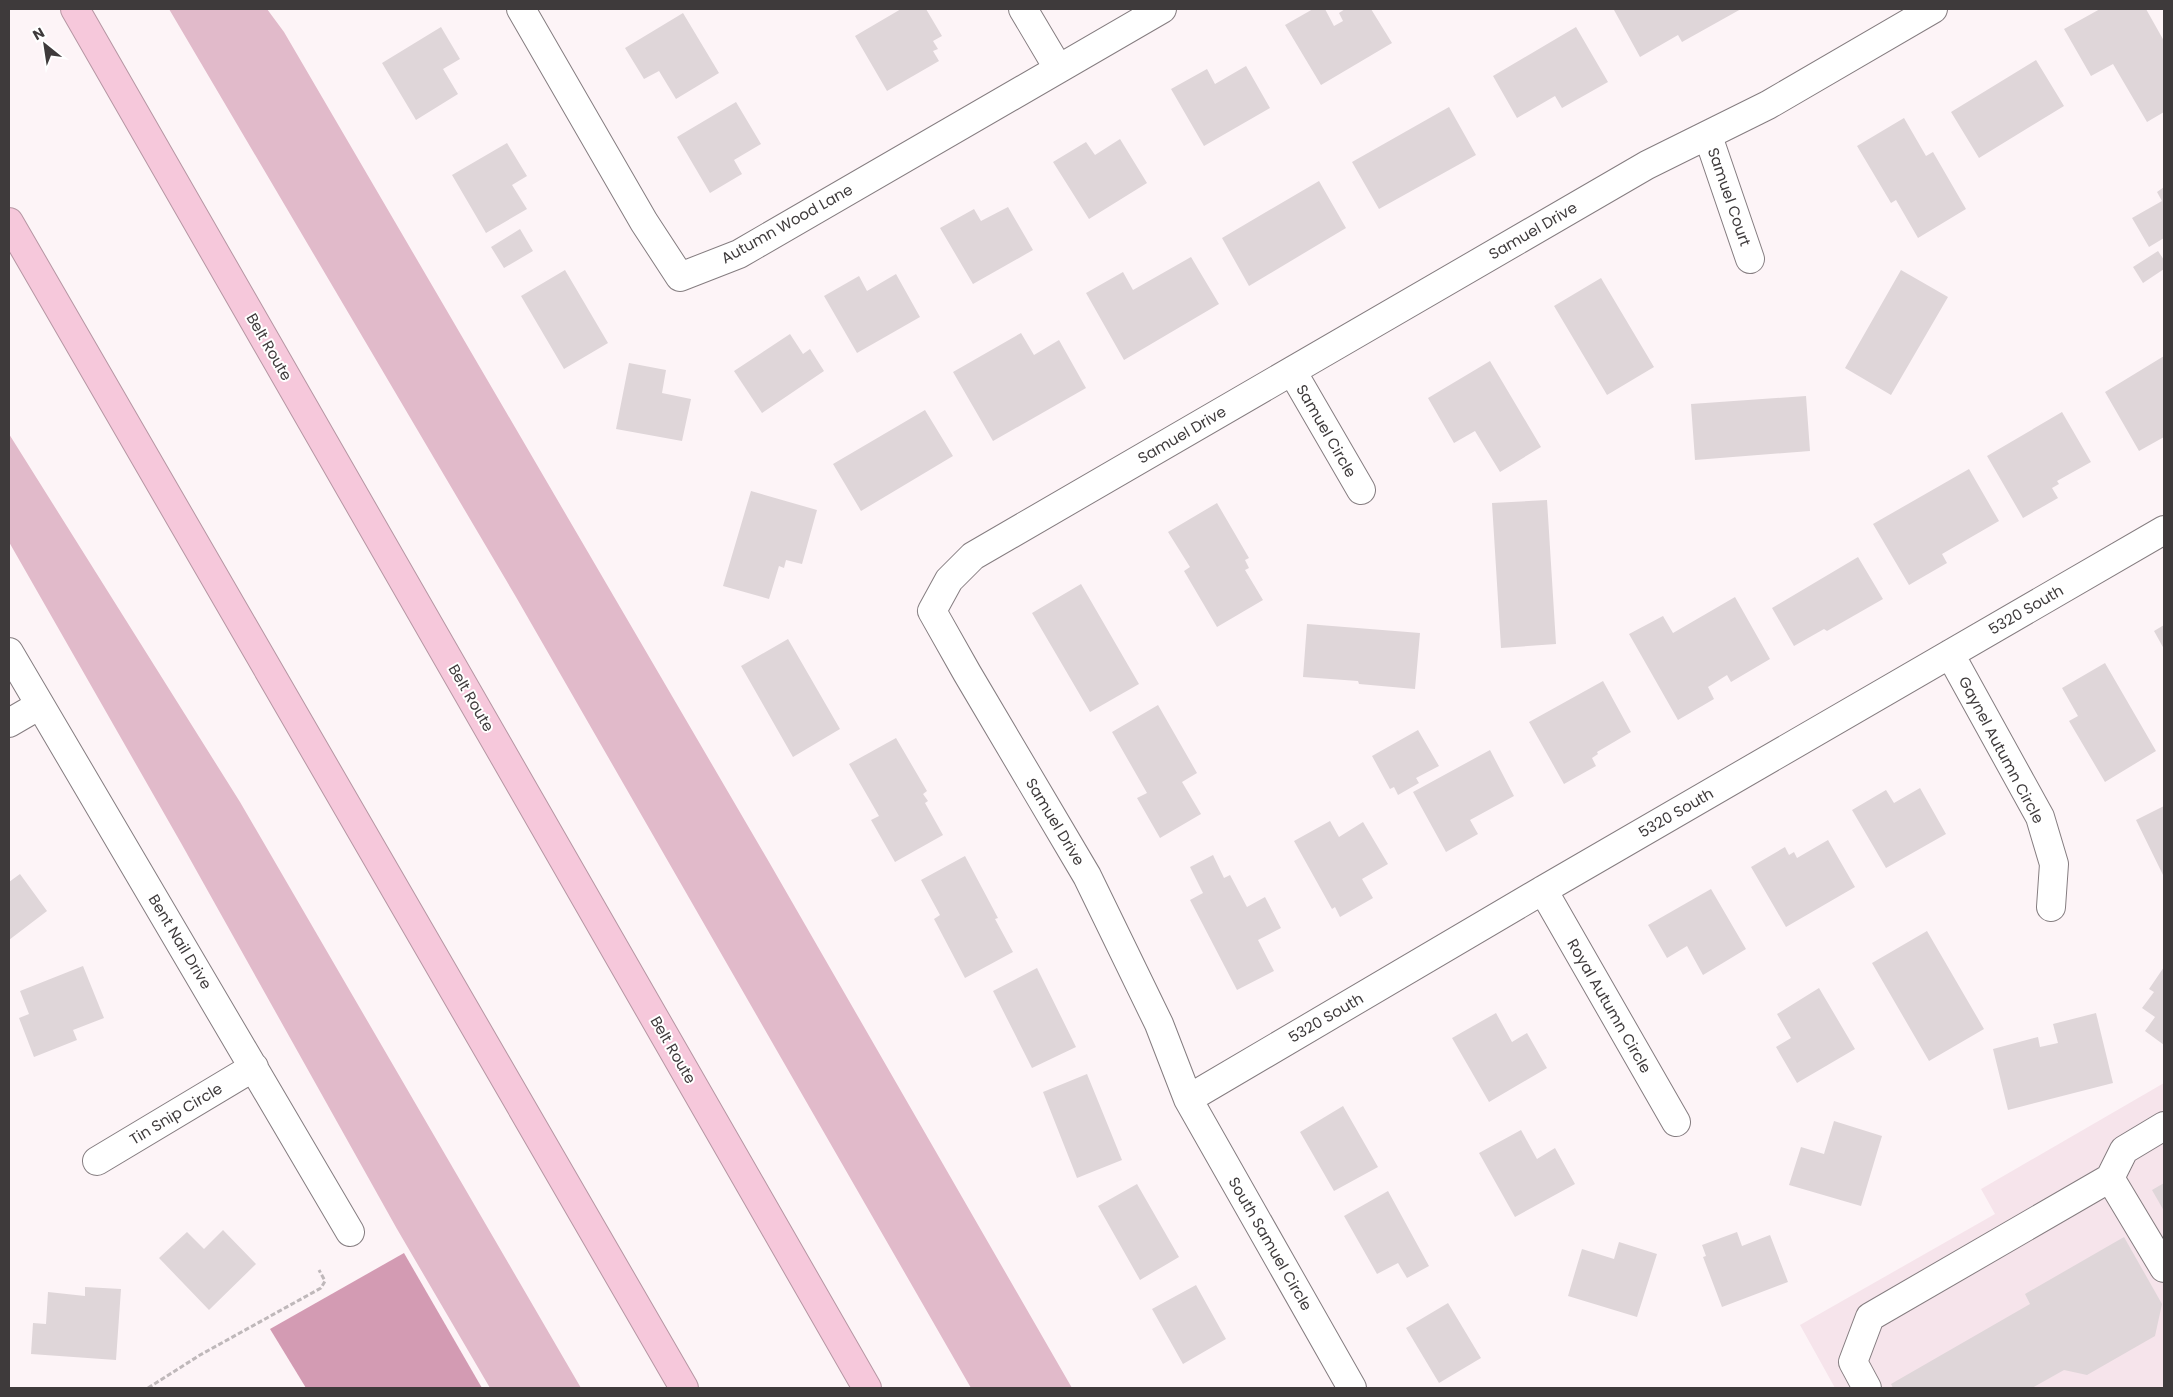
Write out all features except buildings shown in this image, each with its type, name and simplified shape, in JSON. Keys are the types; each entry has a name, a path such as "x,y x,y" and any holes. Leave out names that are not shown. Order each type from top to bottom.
{"highway":[{"name":"Belt Route","path":"75,9 867,1388"},
{"path":"9,222 684,1388"}],"street":[{"name":"Autumn Wood Lane","path":"521,9 644,222 680,277 739,254 1162,9"},
{"path":"1023,9 1058,68"},
{"name":"Samuel Drive","path":"1188,1099 1159,1024 1086,876 932,610 949,580 973,556 1647,165 1768,105 1933,9"},
{"name":"Samuel Court","path":"1708,136 1750,259"},
{"name":"Samuel Circle","path":"1292,371 1361,490"},
{"name":"5320 South","path":"1188,1099 1543,890 2164,530"},
{"name":"Bent Nail Drive","path":"9,652 350,1232"},
{"name":"Gaynel Autumn Circle","path":"1950,654 2040,817 2054,864 2051,907"},
{"path":"9,723 40,704"},
{"name":"Royal Autumn Circle","path":"1543,890 1676,1122"},
{"name":"Tin Snip Circle","path":"97,1161 254,1067"},
{"name":"South Samuel Circle","path":"1188,1099 1352,1388"},
{"path":"1868,1388 1853,1362 1870,1317 2110,1178 2124,1150 2164,1126"},
{"path":"2110,1178 2164,1268"}],"path":[{"path":"148,1388 200,1355 322,1288 325,1281 318,1270"}],"shaded area":[{"path":"169,9 267,9 284,32 769,862 1072,1388 971,1388 516,597"},
{"path":"9,434 240,802 581,1388 490,1388 397,1229 181,843 9,542"},
{"path":"2164,1083 2164,1388 1835,1388 1800,1325 1995,1214 1981,1189"},
{"path":"404,1253 482,1388 306,1388 270,1329"}]}
